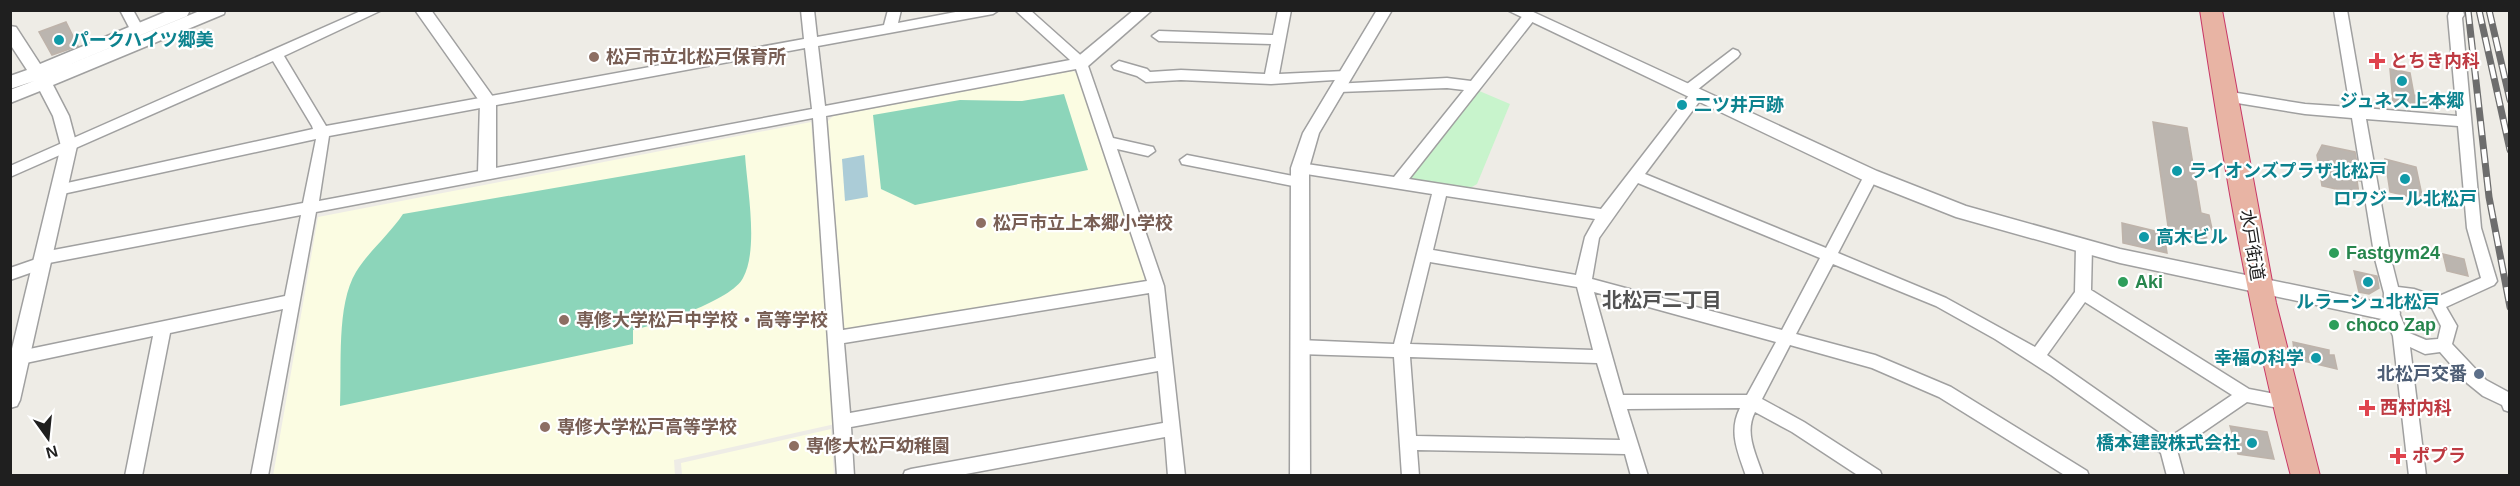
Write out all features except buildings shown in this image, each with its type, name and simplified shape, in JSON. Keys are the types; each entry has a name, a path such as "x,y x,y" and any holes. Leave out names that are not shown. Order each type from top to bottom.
{"highway":[{"name":"水戸街道","path":"2211,10 2258,284 2284,402 2306,476"}],"street":[{"path":"126,10 146,31"},
{"path":"10,97 40,78 146,31 185,10"},
{"path":"146,31 218,10"},
{"path":"10,172 376,10"},
{"path":"422,10 488,101 487,173"},
{"path":"807,10 819,112 846,476"},
{"path":"890,29 895,10"},
{"path":"58,190 321,132 993,10"},
{"path":"1021,10 1081,63 1156,286 1177,476"},
{"path":"10,274 43,261 310,207 1081,63 1145,10"},
{"path":"1271,79 1285,10"},
{"path":"1300,476 1299,175 1311,133 1384,10"},
{"path":"2340,10 2383,259 2392,293 2391,313 2401,336 2418,476"},
{"path":"2437,304 2489,281 2474,228 2463,122 2456,10"},
{"path":"1398,183 1474,86 1525,14 1870,176 1962,212 2084,247 2391,313"},
{"path":"10,31 40,78 68,135 69,146 10,400"},
{"path":"1159,36 1279,40"},
{"path":"259,476 322,139 321,132 276,54"},
{"path":"1640,476 1603,357 1584,285 1587,254 1592,237 1605,215 1636,176 1693,92 1733,54"},
{"path":"1119,66 1142,72 1146,77 1181,75 1447,83 1474,86"},
{"path":"10,82 40,78"},
{"path":"2225,96 2305,109 2463,122"},
{"path":"1107,142 1148,151"},
{"path":"1187,160 1299,175 1398,183 1605,215"},
{"path":"1636,176 1981,321 2037,357 2167,448 2172,457 2176,476"},
{"path":"1755,476 1743,438 1742,421 1870,176"},
{"path":"1411,476 1401,349 1440,191"},
{"path":"2037,357 2083,293 2084,247"},
{"path":"1426,255 1572,280 1875,362 1935,387 2081,476"},
{"path":"836,338 1156,286"},
{"path":"2083,293 2245,395 2284,402"},
{"path":"2392,293 2414,295 2437,304 2449,326 2444,345"},
{"path":"21,357 291,301"},
{"path":"133,476 163,327"},
{"path":"2401,336 2426,347 2444,345"},
{"path":"2444,345 2490,395 2508,400 2510,405"},
{"path":"1299,347 1603,357"},
{"path":"842,421 1163,363"},
{"path":"2167,448 2245,395"},
{"path":"1618,402 1712,400 1752,402 1798,427 1874,476"},
{"path":"911,476 1172,429"},
{"path":"1408,443 1632,447"}],"shaded area":[{"name":"松戸市立上本郷小学校","path":"1073,71 1077,74 1145,277 1143,282 850,330 844,328 828,121 833,116"},
{"name":"専修大学松戸中学校・高等学校","path":"811,122 835,424 674,460 675,475 273,476 318,217"},
{"name":"専修大松戸幼稚園","path":"831,429 834,475 682,475 681,463"}],"green space":[{"path":"1477,90 1510,104 1477,184 1465,191 1415,183 1410,176"},
{"path":"1064,94 1088,170 915,205 881,189 873,115 960,100 1022,101"},
{"path":"745,155 751,218 748,266 743,278 725,295 675,317 633,330 633,344 340,406 345,301 361,264 403,214"}],"water":[{"path":"864,155 868,197 845,201 842,159"}],"railway":[{"path":"2468,10 2489,197 2510,307"},
{"path":"2479,10 2510,150"},
{"path":"2489,10 2510,100"}],"place":[{"name":"パークハイツ郷美","path":"59,40"},
{"name":"松戸市立北松戸保育所","path":"594,57"},
{"name":"とちき内科","path":"2377,61"},
{"name":"ジュネス上本郷","path":"2402,81"},
{"name":"二ツ井戸跡","path":"1682,105"},
{"name":"ライオンズプラザ北松戸","path":"2177,171"},
{"name":"ロワジール北松戸","path":"2405,179"},
{"name":"松戸市立上本郷小学校","path":"981,223"},
{"name":"高木ビル","path":"2144,237"},
{"name":"Fastgym24","path":"2334,253"},
{"name":"Aki","path":"2123,282"},
{"name":"ルラーシュ北松戸","path":"2368,282"},
{"name":"専修大学松戸中学校・高等学校","path":"564,320"},
{"name":"choco Zap","path":"2334,325"},
{"name":"幸福の科学","path":"2316,358"},
{"name":"北松戸交番","path":"2479,374"},
{"name":"西村内科","path":"2367,408"},
{"name":"専修大学松戸高等学校","path":"545,427"},
{"name":"橋本建設株式会社","path":"2252,443"},
{"name":"専修大松戸幼稚園","path":"794,446"},
{"name":"ポプラ","path":"2398,456"}],"district":[{"name":"北松戸二丁目","path":"1662,300"}]}
